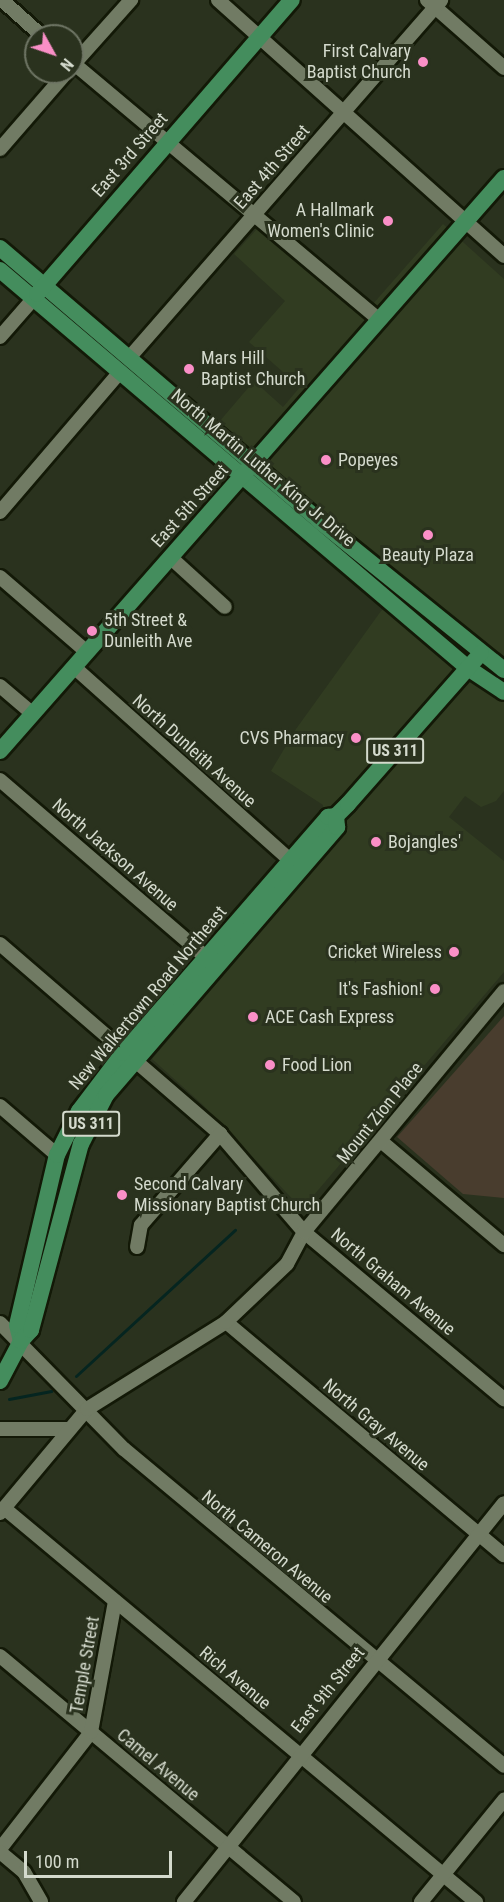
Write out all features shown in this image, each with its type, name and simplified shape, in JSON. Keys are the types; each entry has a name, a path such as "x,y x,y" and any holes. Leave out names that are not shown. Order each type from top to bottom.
{"main road":[{"name":"East 3rd Street","path":"38,291 292,0"},
{"name":"East 5th Street","path":"0,752 504,178"},
{"name":"North Martin Luther King Jr Drive","path":"0,248 38,291 248,470 468,668 504,692"},
{"name":"North Martin Luther King Jr Drive","path":"0,270 38,291"},
{"name":"North Martin Luther King Jr Drive","path":"248,470 504,670"},
{"name":"New Walkertown Road Northeast","path":"0,1381 21,1341 31,1330 58,1237 81,1144 128,1057 206,957 290,860 328,817 336,816 481,653"},
{"name":"New Walkertown Road Northeast","path":"21,1341 17,1325 57,1155 79,1111 337,827 336,816"},
{"path":"57,1155 63,1172 50,1230 58,1237"}],"street":[{"path":"2,0 29,24"},
{"path":"84,52 131,0"},
{"path":"218,0 504,256"},
{"path":"434,2 504,68"},
{"name":"East 4th Street","path":"0,512 343,112 434,2"},
{"path":"84,76 167,142 379,321"},
{"path":"0,149 56,84"},
{"name":"East 3rd Street","path":"0,337 38,291"},
{"path":"170,557 225,607"},
{"path":"0,577 87,652"},
{"name":"North Dunleith Avenue","path":"74,667 290,860"},
{"path":"0,686 33,714"},
{"name":"North Jackson Avenue","path":"0,780 206,957"},
{"name":"North Graham Avenue","path":"0,944 128,1057 220,1134 304,1232 504,1399"},
{"name":"Mount Zion Place","path":"2,1510 67,1429 87,1409 226,1322 287,1264 304,1232 382,1142 504,991"},
{"path":"0,1106 57,1155"},
{"path":"137,1247 141,1225 220,1134"},
{"path":"382,1142 504,1245"},
{"name":"North Gray Avenue","path":"226,1322 504,1556"},
{"name":"North Cameron Avenue","path":"0,1323 21,1341 124,1449 375,1661 504,1766"},
{"path":"0,1429 67,1429"},
{"name":"East 9th Street","path":"184,1902 299,1755 504,1503"},
{"name":"Rich Avenue","path":"2,1510 115,1601 476,1902"},
{"name":"Temple Street","path":"0,1851 91,1732 115,1601"},
{"name":"Camel Avenue","path":"0,1656 294,1902"},
{"path":"421,1902 504,1800"},
{"path":"0,1851 24,1872 40,1902"}],"shaded area":[{"path":"269,216 372,305 443,224 504,279 504,791 496,801 481,807 465,796 449,817 504,861 504,972 302,1209 203,1105 152,1059 315,868 323,805 271,771 296,729 381,611 414,587 219,422 254,381 283,407 300,387 249,342 285,301 234,254"},
{"path":"504,1016 504,1198 463,1194 397,1137"}],"waterway":[{"path":"76,1376 235,1230"},
{"path":"9,1399 51,1391"}],"place":[{"name":"First Calvary Baptist Church","path":"423,62"},
{"name":"A Hallmark Women's Clinic","path":"388,221"},
{"name":"Mars Hill Baptist Church","path":"189,369"},
{"name":"Popeyes","path":"326,460"},
{"name":"Beauty Plaza","path":"428,535"},
{"name":"5th Street & Dunleith Ave","path":"92,631"},
{"name":"CVS Pharmacy","path":"356,738"},
{"name":"Bojangles'","path":"376,842"},
{"name":"Cricket Wireless","path":"454,952"},
{"name":"It's Fashion!","path":"435,989"},
{"name":"ACE Cash Express","path":"253,1017"},
{"name":"Food Lion","path":"270,1065"},
{"name":"Second Calvary Missionary Baptist Church","path":"122,1195"}]}
